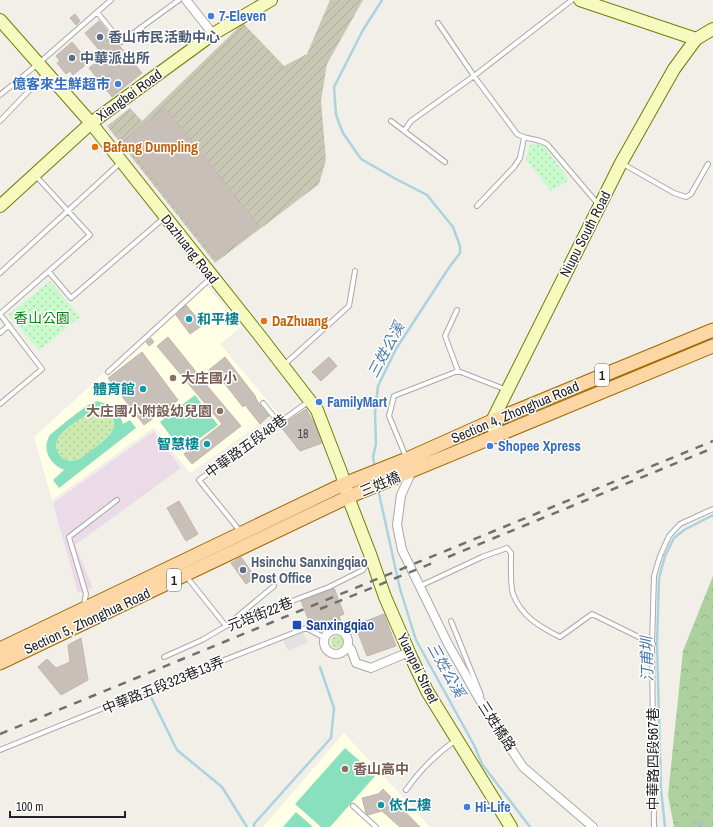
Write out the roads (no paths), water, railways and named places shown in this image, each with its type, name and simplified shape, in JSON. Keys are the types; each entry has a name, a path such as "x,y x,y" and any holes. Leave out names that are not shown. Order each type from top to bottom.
{"main road":[{"name":"Section 4, Zhonghua Road","path":"409,464 492,421 713,330"},
{"name":"Section 4, Zhonghua Road","path":"409,464 496,437 713,346"},
{"name":"三姓橋","path":"344,484 409,464"},
{"name":"三姓橋","path":"348,497 409,464"},
{"name":"Section 5, Zhonghua Road","path":"0,663 71,623 83,609 344,484"},
{"name":"Section 5, Zhonghua Road","path":"0,649 71,623 185,575 348,497"}],"street":[{"path":"186,0 212,34"},
{"name":"Xiangbei Road","path":"1,203 91,123 212,34 271,0"},
{"path":"580,0 696,39 713,29"},
{"name":"Dazhuang Road","path":"0,20 91,123 122,161 310,401 316,410 342,475 348,497"},
{"name":"Niupu South Road","path":"492,421 621,163 674,69 696,39"},
{"path":"492,421 496,437"},
{"name":"三姓橋路","path":"409,464 400,495 397,525 402,550 448,644 482,705 524,767 593,827"},
{"name":"Yuanpei Street","path":"348,497 385,597 427,691 511,827"},
{"path":"337,630 341,631 348,639 347,647 342,652 330,652 325,646 325,638 330,632 337,630"},
{"path":"347,647 351,649 356,663 371,668 409,652"}],"lane":[{"path":"0,121 43,68 97,12 111,0"},
{"path":"97,12 121,42 179,0"},
{"path":"404,131 411,121 474,76 572,0"},
{"path":"438,23 474,76 517,134 524,138 541,141 547,144 599,206"},
{"path":"0,95 43,68"},
{"path":"391,121 445,162"},
{"path":"477,206 514,167 520,158 524,138"},
{"path":"0,273 122,161"},
{"path":"621,163 674,193 686,197 691,194 708,164"},
{"path":"0,404 42,369 0,314 90,235 35,174"},
{"path":"49,272 72,298 165,216"},
{"path":"283,366 349,306 355,271"},
{"path":"108,372 213,277"},
{"path":"457,310 445,336 458,371"},
{"path":"0,333 9,325"},
{"path":"409,464 389,416 394,396 458,371 507,390"},
{"name":"中華路五段48巷","path":"241,533 199,480 310,401"},
{"path":"263,403 279,423"},
{"path":"83,609 86,594 69,538 116,500"},
{"name":"中華路四段567巷","path":"654,827 652,644 654,576 660,556 669,536 680,524 713,510"},
{"path":"420,586 482,556 507,548 511,553 512,593 522,612 541,627 560,637 592,614 652,644"},
{"name":"元培街22巷","path":"164,657 202,640 226,626 329,587 363,570 370,554"},
{"path":"185,575 226,626 274,586"},
{"path":"451,621 483,700 482,705"},
{"name":"中華路五段323巷13弄","path":"0,750 306,628 325,638"},
{"path":"406,790 440,751 456,740"},
{"path":"353,806 376,827"}],"waterway":[{"name":"三姓公溪","path":"375,468 373,457 376,444 375,413 378,386 396,349 460,253 460,246 453,227 427,195 361,159 343,133 336,115 334,87 363,30 382,0"},
{"name":"三姓公溪","path":"378,489 400,589 416,640 474,745 482,764 530,827"},
{"name":"汀甫圳","path":"665,827 661,789 657,644 659,578 665,556 674,538 684,530 713,515"},
{"path":"254,827 254,824 331,738 334,708 320,667"},
{"path":"150,695 177,750 222,787 247,827"}],"railway":[{"path":"0,734 713,441"},
{"path":"448,557 713,448"},
{"path":"320,609 435,562"}],"place":[{"name":"7-Eleven","path":"211,16"},
{"name":"香山市民活動中心","path":"100,37"},
{"name":"中華派出所","path":"72,58"},
{"name":"億客來生鮮超市","path":"118,84"},
{"name":"Bafang Dumpling","path":"95,147"},
{"name":"和平樓","path":"189,319"},
{"name":"DaZhuang","path":"264,321"},
{"name":"大庄國小","path":"173,378"},
{"name":"體育館","path":"143,389"},
{"name":"FamilyMart","path":"319,402"},
{"name":"大庄國小附設幼兒園","path":"220,411"},
{"name":"智慧樓","path":"207,444"},
{"name":"Shopee Xpress","path":"490,446"},
{"name":"Hsinchu Sanxingqiao Post Office","path":"243,570"},
{"name":"Sanxingqiao","path":"297,625"},
{"name":"香山高中","path":"345,769"},
{"name":"依仁樓","path":"381,805"},
{"name":"Hi-Life","path":"467,807"}],"park label":[{"name":"香山公園","path":"42,318"}]}
